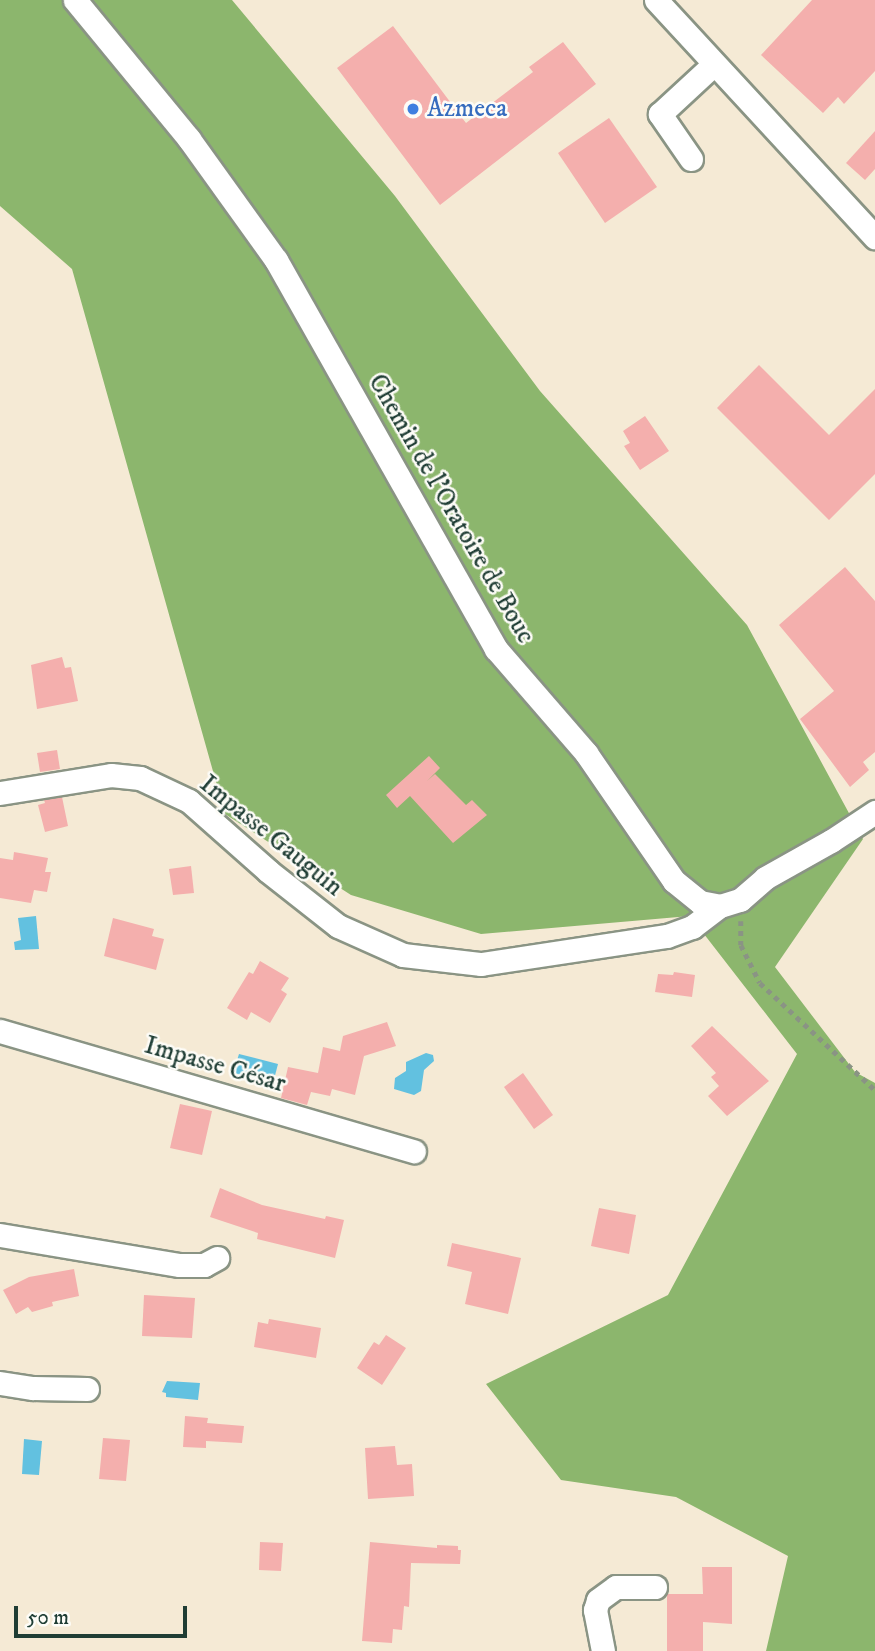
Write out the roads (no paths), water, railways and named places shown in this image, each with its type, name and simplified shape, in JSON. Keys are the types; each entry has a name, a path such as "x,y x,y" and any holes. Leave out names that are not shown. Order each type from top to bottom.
{"street":[{"name":"Chemin de l'Oratoire de Bouc","path":"75,0 189,139 276,260 496,649 586,753 674,881 700,902 730,903"},
{"path":"656,0 713,65 875,237"},
{"path":"691,159 660,114 713,65"},
{"name":"Impasse Gauguin","path":"0,793 111,775 140,778 189,801 268,871 338,926 403,955 481,964 667,936 692,927 730,903"},
{"path":"730,903 765,878 831,841 875,812"},
{"name":"Impasse César","path":"0,1031 414,1152"},
{"path":"0,1235 180,1265 204,1265 218,1258"},
{"path":"0,1383 33,1388 87,1390"},
{"path":"603,1651 595,1611 598,1600 616,1587 656,1587"}],"water":[{"path":"36,916 39,949 15,950 14,942 21,940 18,918"},
{"path":"426,1053 433,1055 434,1061 424,1070 421,1091 414,1095 394,1089 395,1078 406,1071 406,1062"},
{"path":"239,1054 278,1064 273,1083 233,1073"},
{"path":"167,1381 200,1383 198,1400 166,1397 166,1393 162,1392"},
{"path":"24,1439 42,1441 39,1475 22,1474"}],"place":[{"name":"Azmeca","path":"413,109"}]}
